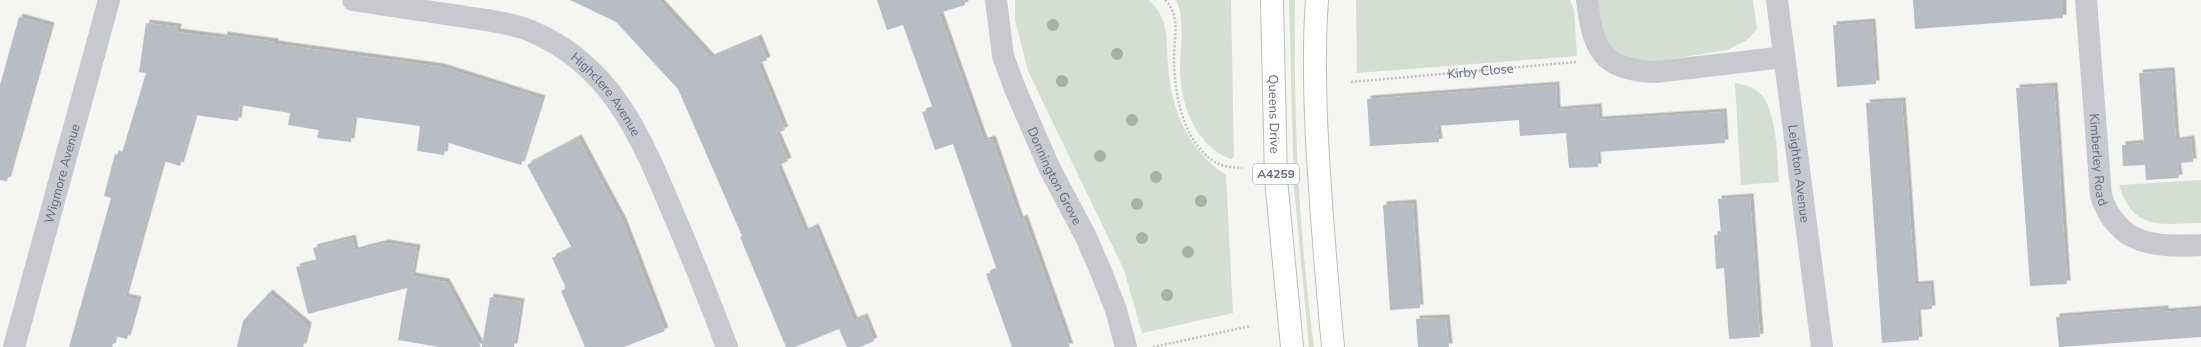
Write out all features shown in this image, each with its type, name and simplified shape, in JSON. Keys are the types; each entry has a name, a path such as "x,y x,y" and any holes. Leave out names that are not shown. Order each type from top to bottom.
{"main road":[{"name":"Queens Drive","path":"1272,0 1276,179 1280,241 1292,347"},
{"path":"1317,0 1315,34 1316,123 1322,235 1333,347"}],"street":[{"name":"Wigmore Avenue","path":"10,338 109,0"},
{"name":"Highclere Avenue","path":"353,0 501,22 530,31 559,45 582,62 607,87 628,116 650,157 727,347"},
{"name":"Donnington Grove","path":"996,0 1003,56 1016,91 1049,167 1086,237 1102,274 1116,310 1126,347"},
{"path":"1587,0 1592,36 1599,48 1609,60 1625,68 1656,72 1784,57"},
{"name":"Leighton Avenue","path":"1777,0 1822,347"},
{"name":"Kimberley Road","path":"2086,0 2102,196 2109,216 2129,234 2149,243 2173,246 2201,245"}],"path":[{"path":"1166,0 1174,18 1174,61 1180,110 1193,140 1216,162 1242,168"},
{"name":"Kirby Close","path":"1351,82 1609,60"},
{"path":"1153,347 1251,326"}],"shaded area":[{"path":"1015,0 1149,0 1156,7 1161,15 1166,30 1170,82 1173,98 1184,128 1201,154 1226,175 1233,313 1142,333 1124,270 1028,71 1015,20"},
{"path":"1176,0 1231,0 1234,157 1231,159 1208,145 1192,123 1187,110 1183,96 1180,69 1182,25"},
{"path":"1289,0 1295,0 1295,87 1298,174 1304,261 1314,347 1309,347 1294,187"},
{"path":"1356,0 1570,0 1574,10 1577,56 1357,73"},
{"path":"1594,0 1753,0 1757,29 1747,40 1728,50 1645,63 1626,58 1608,47"},
{"path":"1735,83 1746,85 1756,90 1763,97 1769,107 1777,146 1779,182 1741,185"},
{"path":"2201,180 2201,223 2161,224 2150,222 2141,218 2132,210 2125,200 2119,185"}],"building":[{"path":"570,0 658,0 711,58 758,38 767,60 758,64 785,130 776,133 788,161 777,166 805,232 815,227 854,321 864,317 874,341 860,347 847,347 839,329 795,347 786,347 740,237 742,236 678,89 616,22"},
{"path":"877,0 964,0 965,5 939,13 984,141 992,139 1020,220 1024,218 1070,347 1012,347 986,274 997,270 953,144 935,150 922,112 933,109 903,25 887,30"},
{"path":"1913,0 2063,0 2063,18 1915,29"},
{"path":"19,17 51,26 7,181 0,180 0,85"},
{"path":"1872,22 1876,84 1837,87 1833,25"},
{"path":"146,23 178,27 177,32 224,38 224,35 275,42 275,44 441,67 542,99 521,165 446,142 444,155 417,151 420,126 354,117 351,142 317,138 319,130 288,125 290,113 240,105 238,121 195,115 180,166 163,161 125,297 138,300 127,339 115,336 112,347 69,347 111,198 104,196 115,154 121,156 146,73 139,72"},
{"path":"2171,71 2176,141 2191,139 2193,162 2177,163 2179,178 2146,180 2145,165 2123,166 2122,145 2144,143 2139,73"},
{"path":"1556,85 1557,110 1598,107 1599,120 1723,112 1725,143 1597,152 1598,167 1569,168 1566,133 1520,136 1519,120 1437,126 1439,142 1370,146 1367,99"},
{"path":"2054,86 2067,284 2030,286 2016,88"},
{"path":"1902,101 1915,285 1930,284 1932,309 1917,310 1919,340 1882,343 1866,103"},
{"path":"578,138 623,222 665,331 624,347 585,347 561,291 566,288 552,258 572,248 527,165"},
{"path":"1750,197 1760,337 1729,339 1724,268 1716,269 1714,235 1721,234 1718,199"},
{"path":"1413,203 1420,308 1390,310 1383,205"},
{"path":"352,238 355,251 385,243 417,248 412,276 446,282 481,347 439,347 398,340 407,288 308,314 296,267 317,262 313,248"},
{"path":"269,293 308,326 303,347 237,347 243,321"},
{"path":"490,297 521,302 514,347 482,347"},
{"path":"2165,309 2165,312 2201,309 2201,337 2059,347 2056,317"},
{"path":"1446,318 1449,347 1418,347 1416,319"}]}
